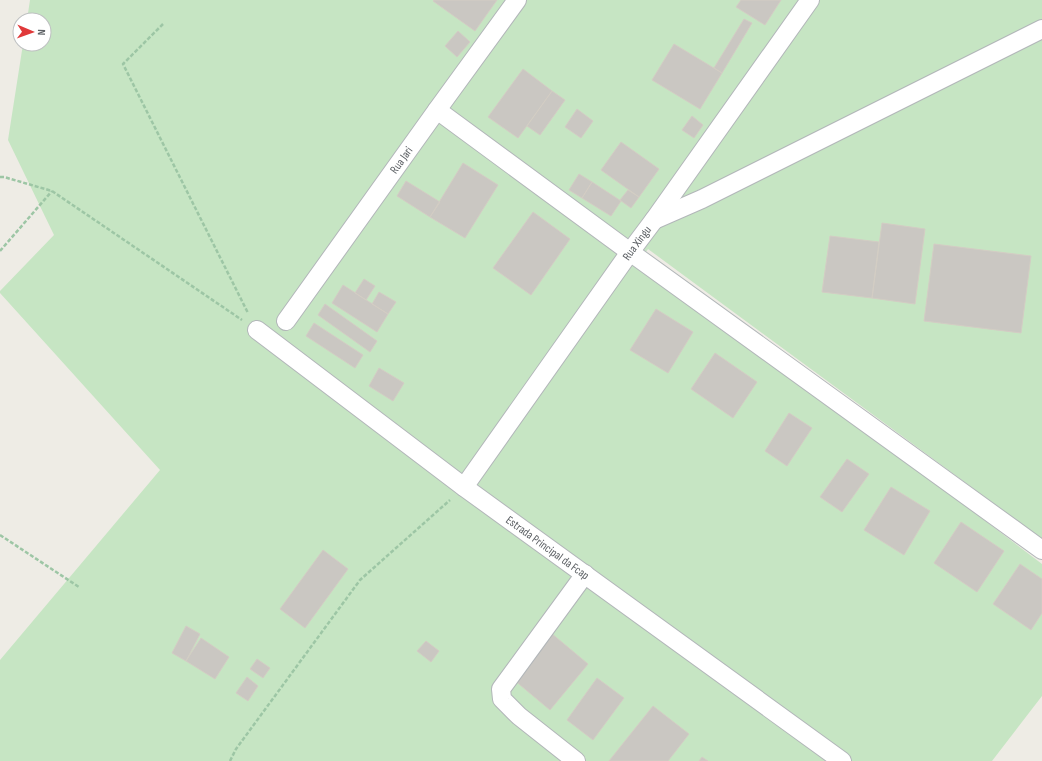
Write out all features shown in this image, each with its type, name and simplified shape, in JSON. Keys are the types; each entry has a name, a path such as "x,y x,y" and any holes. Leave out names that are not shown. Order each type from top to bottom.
{"street":[{"name":"Rua Jari","path":"286,321 517,0"},
{"name":"Rua Xingu","path":"464,487 810,0"},
{"path":"654,220 702,199 1042,29"},
{"path":"437,110 630,252 1042,550"},
{"name":"Estrada Principal da Fcap","path":"257,330 464,487 842,761"},
{"path":"576,761 519,716 502,699 501,689 585,574"}],"path":[{"path":"163,24 124,64 257,330"},
{"path":"0,177 52,191 257,330"},
{"path":"0,251 52,191"},
{"path":"230,761 236,749 360,580 464,487"},
{"path":"0,535 79,587"}],"green space":[{"path":"30,0 1042,0 1042,539 648,249 641,259 1042,564 1042,696 992,761 0,761 0,660 160,470 0,293 0,291 54,235 8,140 22,52 52,52 52,12 28,12"}],"building":[{"path":"497,0 475,31 433,1"},
{"path":"741,0 781,0 765,25 736,7"},
{"path":"744,19 752,23 722,73 714,68"},
{"path":"458,31 470,42 457,57 445,46"},
{"path":"674,44 722,73 700,109 652,80"},
{"path":"523,69 552,91 518,138 488,117"},
{"path":"552,91 565,100 540,135 527,126"},
{"path":"577,109 593,121 581,138 565,127"},
{"path":"692,116 703,125 694,138 682,130"},
{"path":"621,142 659,169 639,197 601,170"},
{"path":"463,163 498,185 465,238 430,217"},
{"path":"579,174 592,182 582,198 569,190"},
{"path":"406,181 440,202 430,217 397,196"},
{"path":"592,182 621,201 611,216 582,198"},
{"path":"628,190 639,197 631,208 620,200"},
{"path":"533,212 570,239 531,295 493,268"},
{"path":"882,223 925,229 915,304 872,298"},
{"path":"830,236 879,242 872,298 822,292"},
{"path":"934,244 1031,256 1021,333 924,321"},
{"path":"364,279 375,286 366,300 355,293"},
{"path":"343,285 388,314 377,332 332,303"},
{"path":"379,292 396,302 388,314 372,304"},
{"path":"325,304 377,341 370,352 318,315"},
{"path":"656,309 693,332 668,373 630,350"},
{"path":"314,323 363,355 355,368 306,336"},
{"path":"715,353 757,382 733,418 691,389"},
{"path":"379,368 404,383 393,401 369,386"},
{"path":"789,413 812,428 787,466 765,451"},
{"path":"847,459 869,474 842,512 820,497"},
{"path":"891,487 930,511 904,555 864,530"},
{"path":"961,522 1004,551 977,592 934,563"},
{"path":"323,550 348,569 305,628 280,609"},
{"path":"1020,564 1042,579 1042,613 1031,630 993,604"},
{"path":"186,626 200,634 186,661 172,653"},
{"path":"551,633 588,664 550,710 513,679"},
{"path":"201,638 229,657 215,679 186,661"},
{"path":"426,641 439,651 431,662 417,651"},
{"path":"257,659 270,668 263,678 250,669"},
{"path":"247,677 258,686 248,701 236,693"},
{"path":"597,678 624,698 593,740 567,720"},
{"path":"653,706 689,734 668,761 609,761"},
{"path":"702,757 708,761 699,761"}]}
